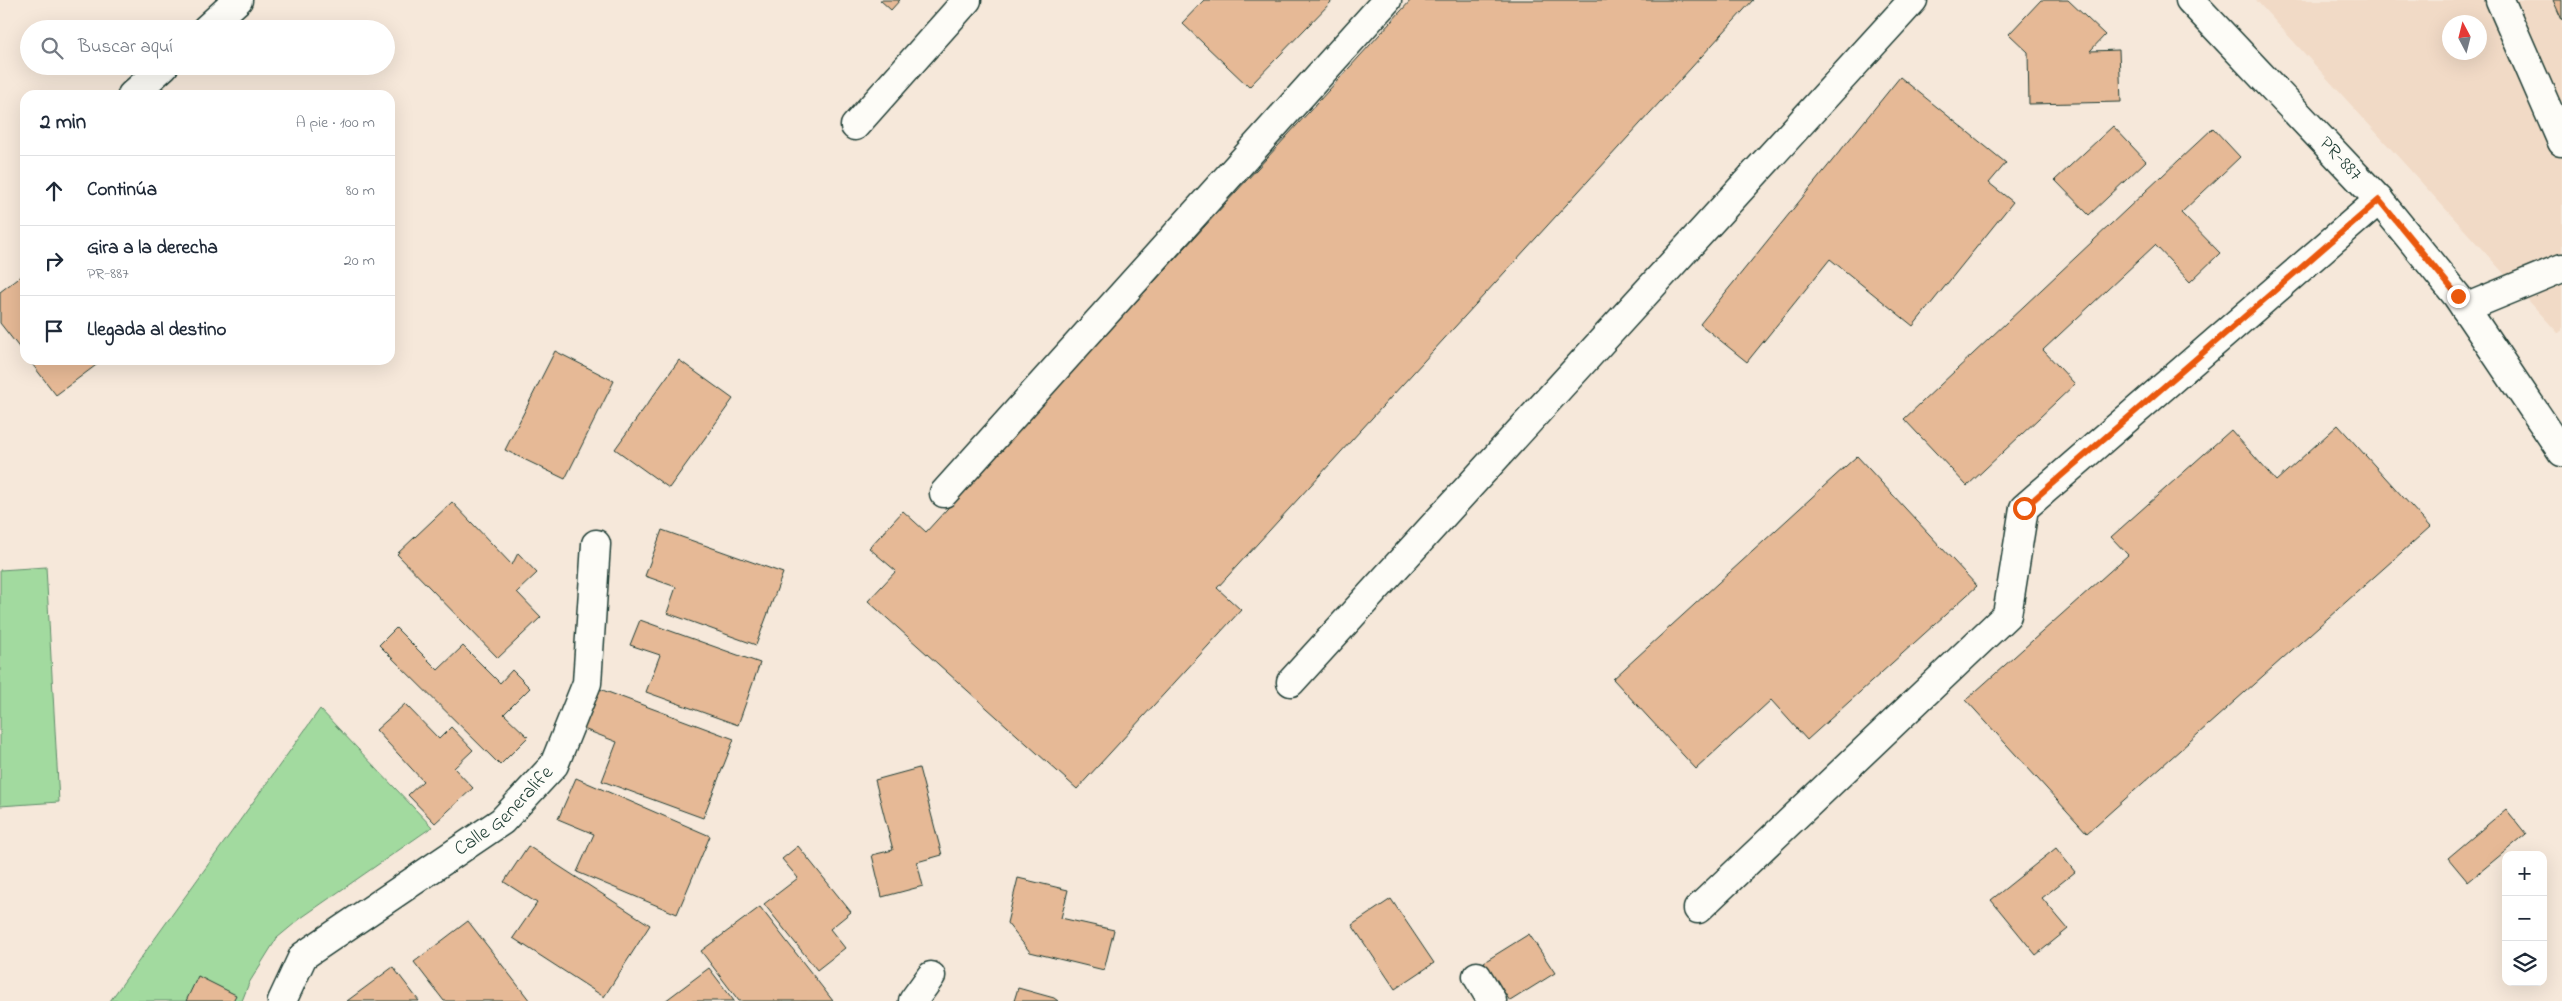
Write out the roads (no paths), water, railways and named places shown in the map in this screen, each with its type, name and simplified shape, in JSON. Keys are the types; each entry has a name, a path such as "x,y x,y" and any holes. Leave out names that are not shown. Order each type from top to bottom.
{"street":[{"path":"216,20 238,0"},
{"path":"855,126 967,0"},
{"path":"944,493 1387,0"},
{"path":"1291,682 1913,0"},
{"name":"PR-887","path":"2190,0 2379,200 2466,308 2562,452"},
{"path":"2500,0 2562,142"},
{"path":"138,90 154,75"},
{"path":"1698,908 2007,614 2024,508 2379,200"},
{"path":"2466,308 2562,268"},
{"name":"Calle Generalife","path":"282,1001 303,956 502,820 554,765 587,683 596,544"},
{"path":"913,1001 932,976"},
{"path":"1477,976 1492,1001"}]}
